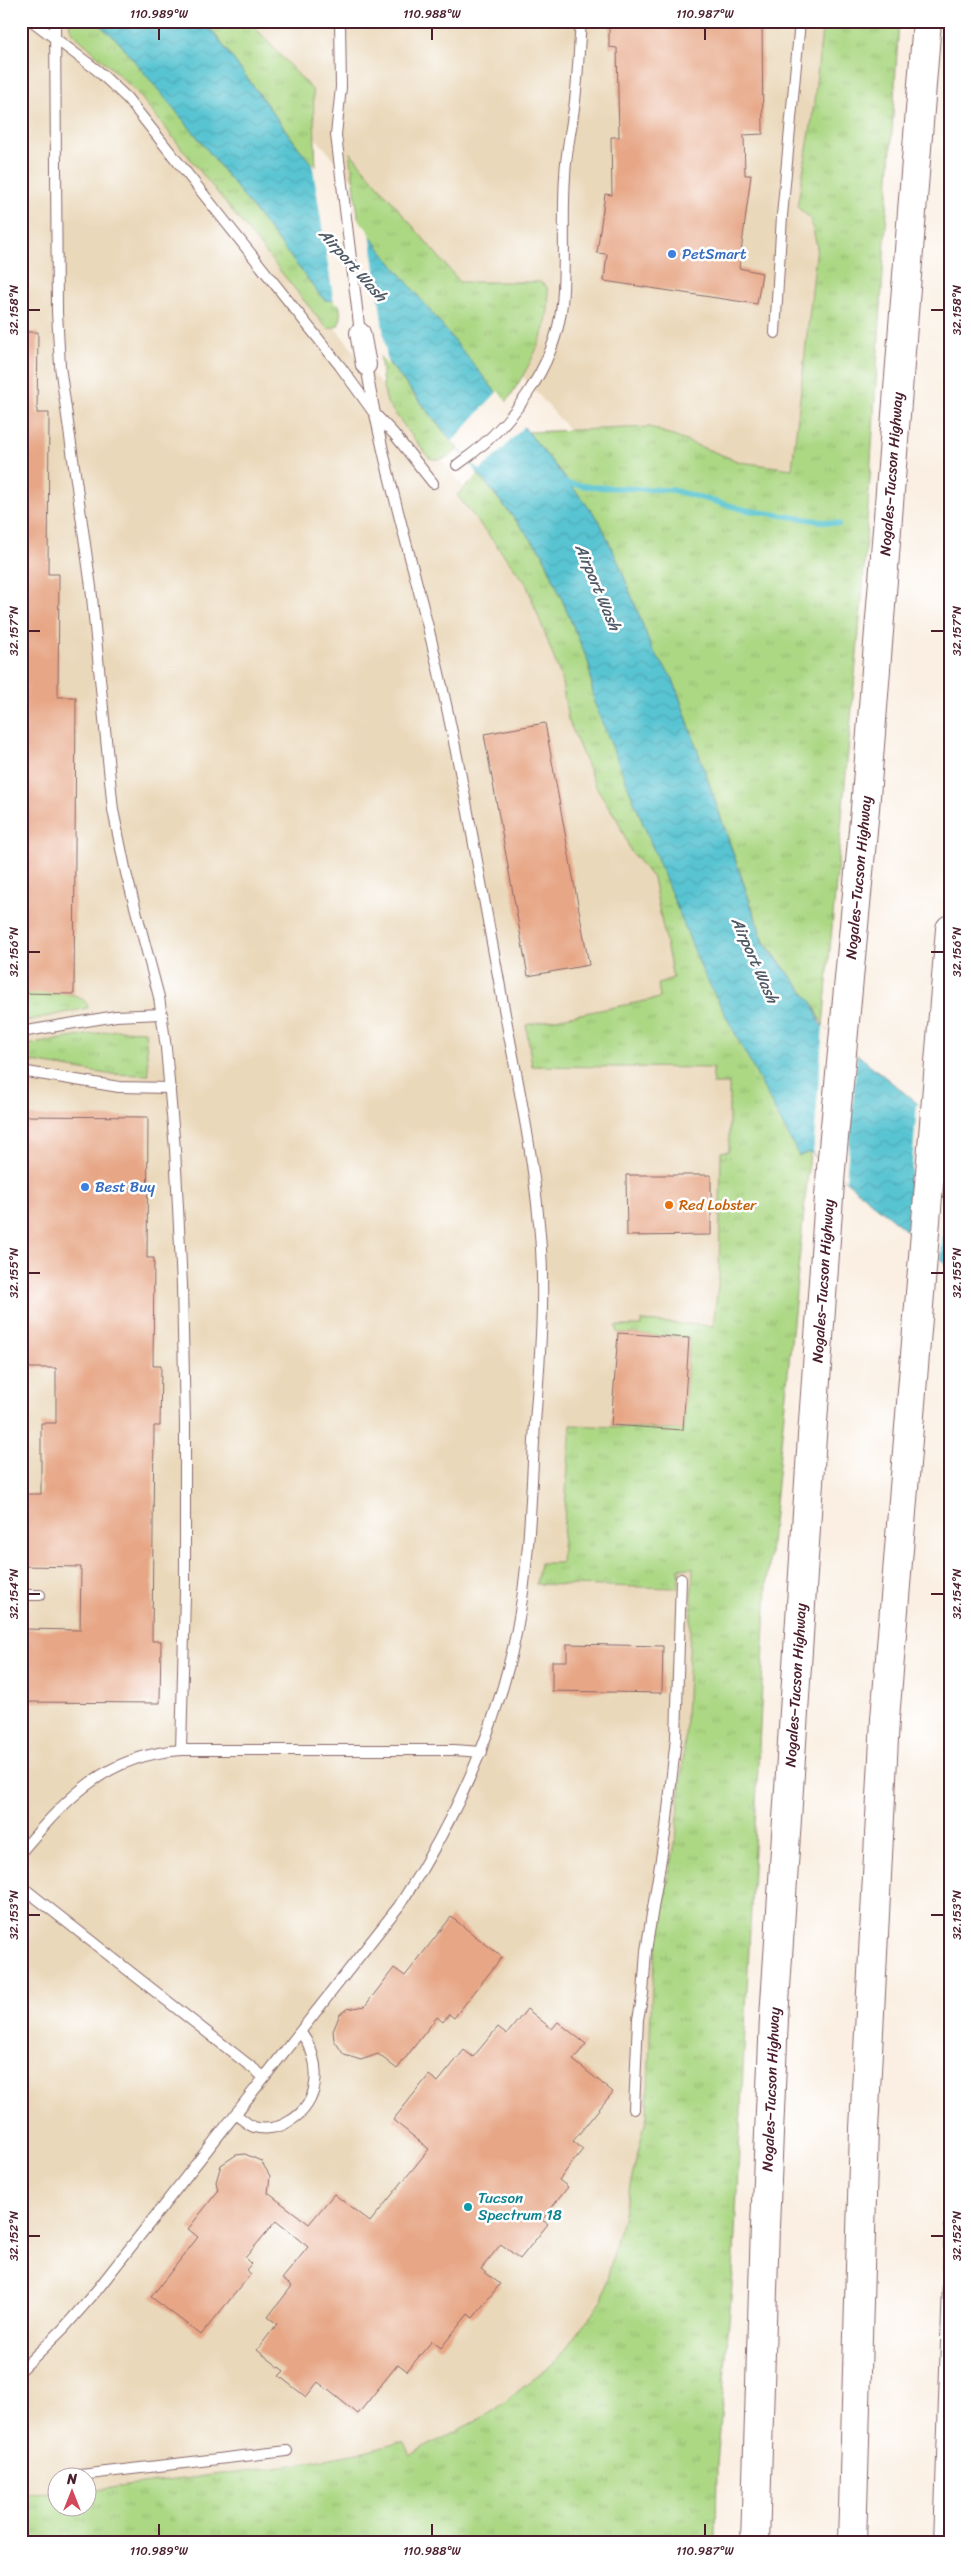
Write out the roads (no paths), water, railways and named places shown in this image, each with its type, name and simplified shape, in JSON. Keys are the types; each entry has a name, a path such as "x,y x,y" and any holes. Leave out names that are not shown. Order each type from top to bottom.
{"highway":[{"path":"890,478 911,21"},
{"name":"Nogales–Tucson Highway","path":"755,2543 764,2236 774,2018 831,1168 865,809 927,21"},
{"path":"852,2543 864,2129 885,1719 950,928"}],"street":[{"path":"360,332 366,365"}],"lane":[{"path":"32,21 97,70 127,98 340,366 374,413 394,434 433,483"},
{"path":"54,21 56,303 60,366 91,587 115,826 156,980 162,1014 170,1088 184,1371 185,1585 181,1750"},
{"path":"340,21 341,87 336,135 360,332"},
{"path":"457,465 496,432 529,392 552,345 562,306 565,173 577,78 581,21"},
{"path":"775,333 782,216 800,21"},
{"path":"21,2370 84,2307 404,1899 454,1812 482,1752 497,1708 511,1656 526,1568 542,1319 543,1278 540,1228 520,1095 456,751 436,658 374,413 366,365"},
{"path":"21,1032 109,1017 162,1014"},
{"path":"21,1071 119,1087 170,1088"},
{"path":"634,2109 638,2019 643,1994 647,1934 666,1828 676,1738 681,1579"},
{"path":"21,1595 40,1595"},
{"path":"21,1852 68,1799 94,1778 135,1759 181,1750 454,1750 482,1752"},
{"path":"21,1886 264,2077"},
{"path":"235,2114 254,2127 270,2128 282,2126 306,2109 312,2097 316,2081 315,2066 312,2051 300,2032"},
{"path":"939,2543 945,2509 950,2226"},
{"path":"98,2473 288,2451"}],"water":[{"name":"Airport Wash","path":"95,21 205,21 298,147 599,520 620,566 652,649 673,679 764,943 814,1005 820,1024 950,1130 950,1276 944,1261 810,1152 799,1156 703,972 594,702 589,664 543,554 339,301 324,300 194,133 117,40"}],"waterway":[{"path":"564,483 592,487 672,490 746,510 839,524"}],"place":[{"name":"PetSmart","path":"672,254"},
{"name":"Best Buy","path":"85,1187"},
{"name":"Red Lobster","path":"669,1205"},
{"name":"Tucson Spectrum 18","path":"468,2207"}]}
